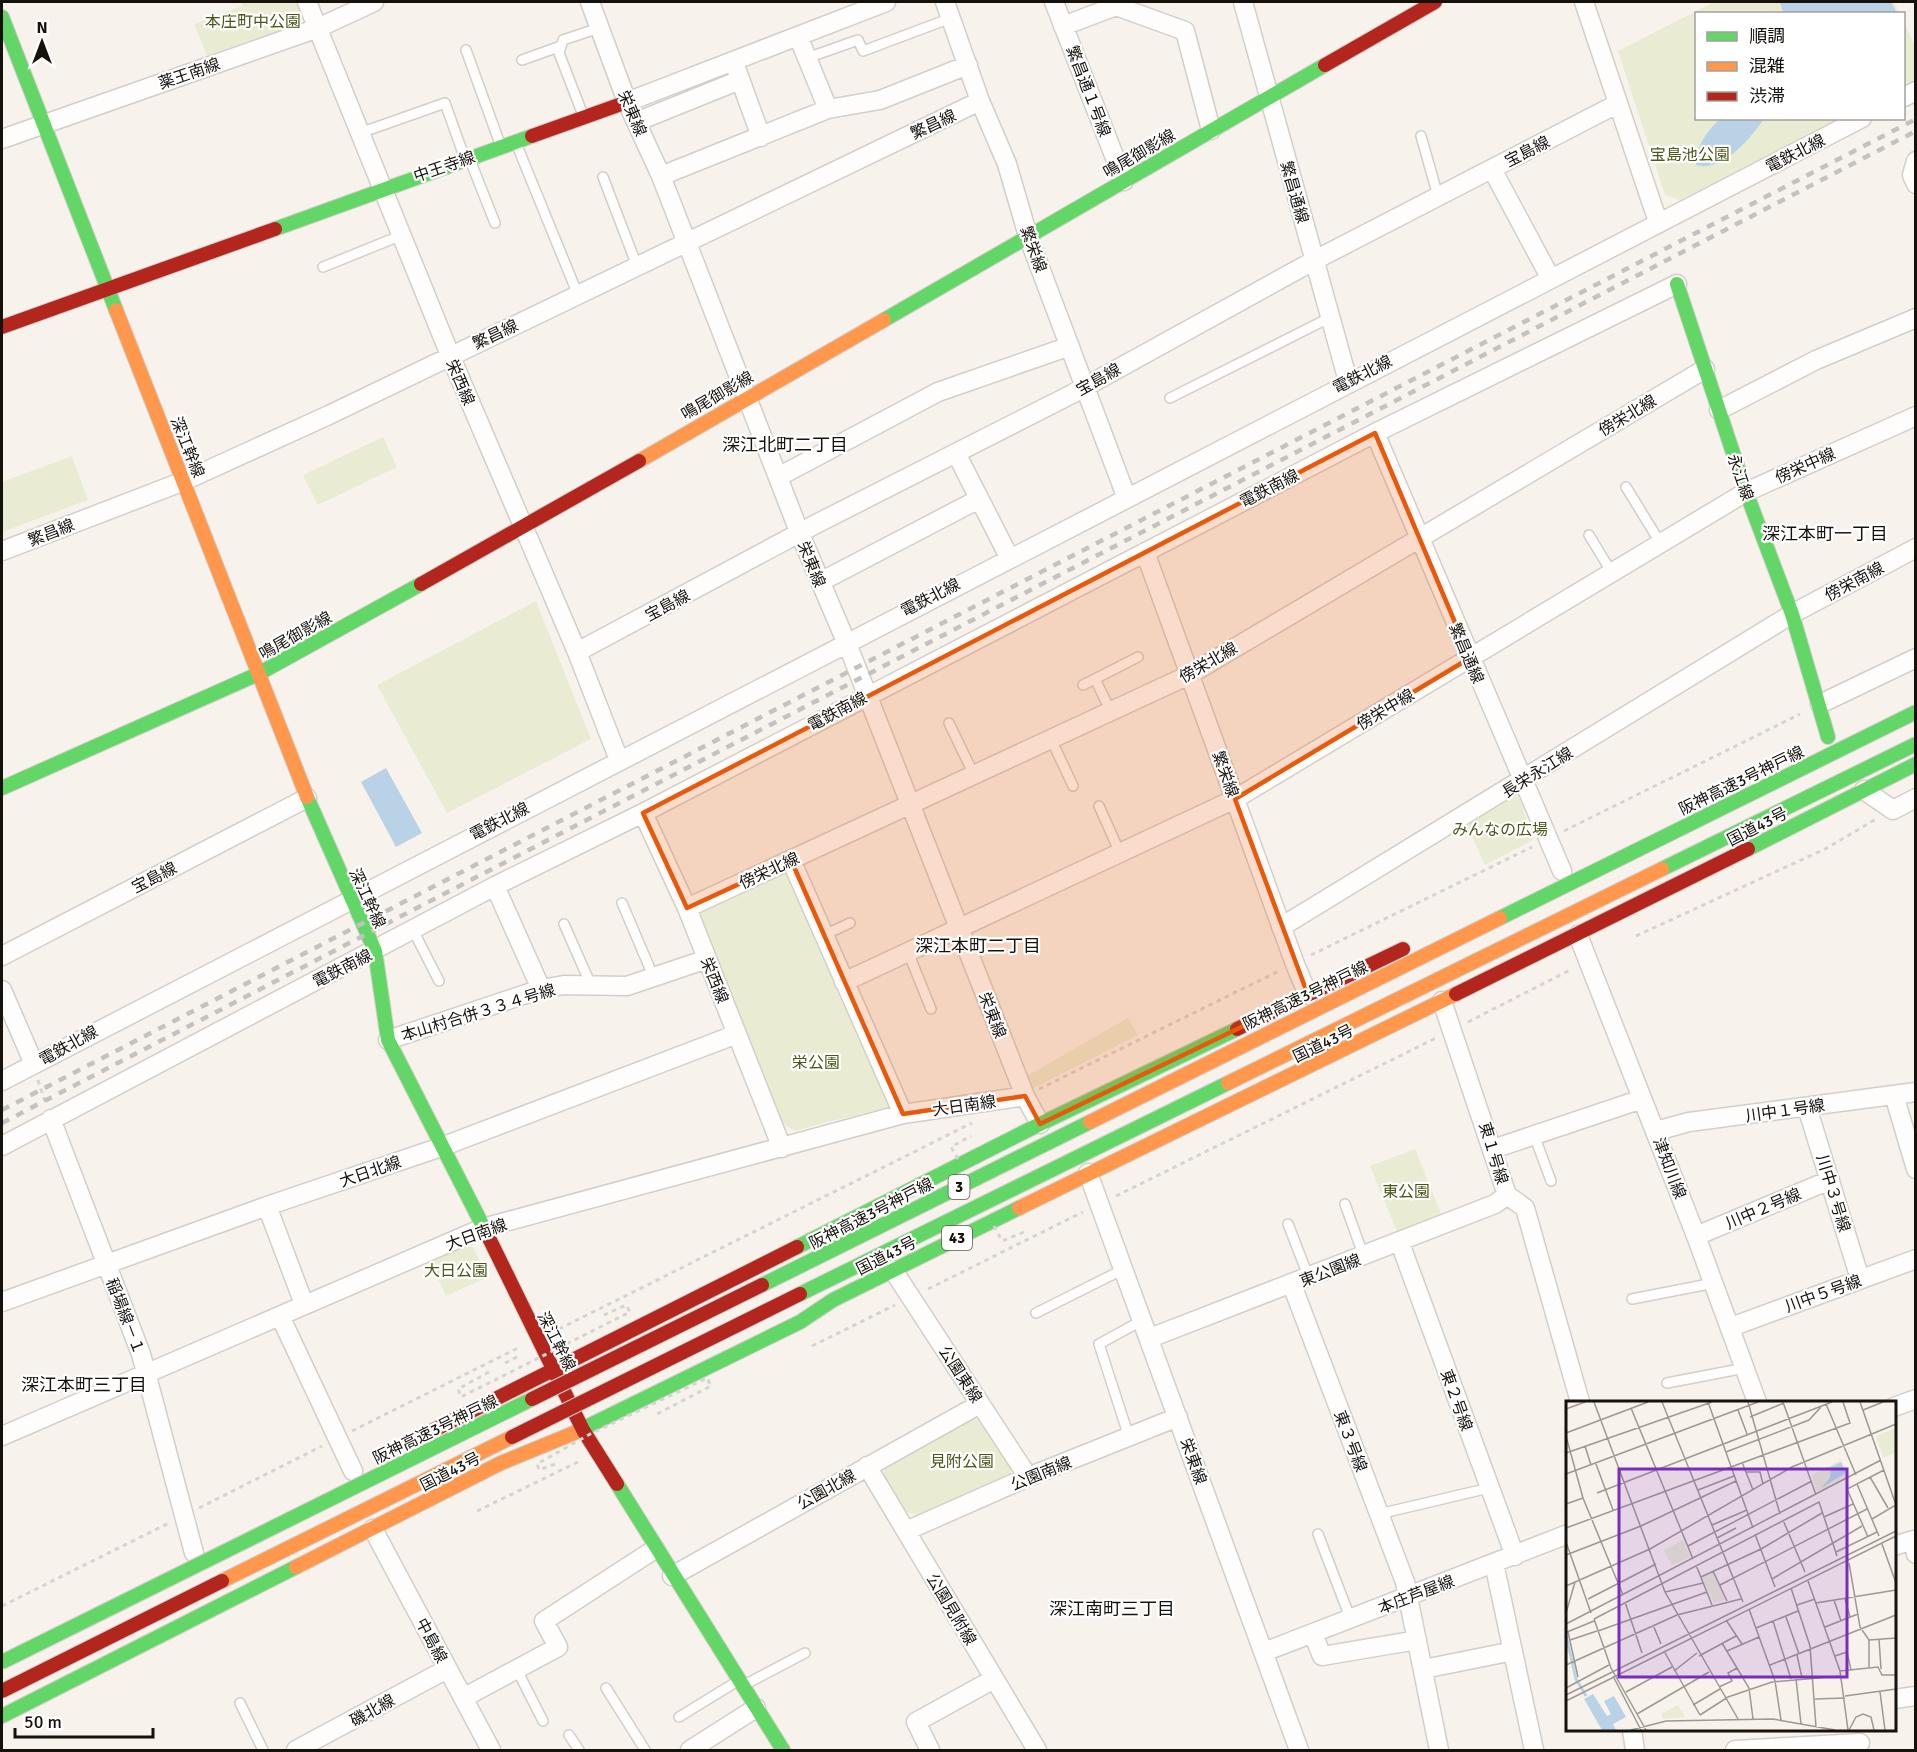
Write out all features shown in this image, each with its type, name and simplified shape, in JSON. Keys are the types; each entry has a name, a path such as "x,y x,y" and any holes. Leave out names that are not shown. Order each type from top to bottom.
{"main road":[{"name":"鳴尾御影線","path":"2,788 258,674 522,528 1435,2"},
{"name":"深江幹線","path":"2,17 13,58 44,124 307,798 349,897 375,951 388,1040 444,1146 483,1228 531,1341 552,1369 583,1430 655,1549 783,1750"},
{"name":"中王寺線","path":"2,327 382,188 627,102"},
{"name":"永江線","path":"1677,285 1746,492 1792,614 1828,738"},
{"name":"阪神高速3号神戸線","path":"2,1662 1916,712"},
{"name":"3","path":"2,1691 892,1248 1916,744"},
{"name":"国道43号","path":"2,1716 501,1463 583,1430 800,1322 833,1300 893,1270 1088,1173 1344,1051 1916,764"},
{"path":"406,1444 1040,1124 1414,943"},
{"path":"98,1598 194,1553 311,1493"}],"street":[{"name":"栄西線","path":"308,2 450,355 522,528 577,652 619,760"},
{"name":"薬王南線","path":"2,139 318,27 374,2"},
{"name":"栄東線","path":"590,2 627,102 661,176 800,534 867,696 1025,1096 1040,1124"},
{"name":"中王寺線","path":"627,102 886,2"},
{"name":"繁昌通１号線","path":"1054,2 1124,181"},
{"name":"繁昌通線","path":"1243,2 1348,381"},
{"path":"1584,2 1658,222"},
{"path":"1063,26 1116,6 1185,31 1211,130"},
{"name":"繁栄線","path":"948,10 980,101 1007,164 1029,236 1126,496"},
{"path":"798,36 828,109"},
{"path":"733,61 761,137"},
{"path":"661,176 828,109 880,100 968,65"},
{"path":"636,122 740,80"},
{"name":"繁昌線","path":"2,551 184,481 329,415 685,241 980,101"},
{"name":"宝島線","path":"577,652 1085,386 1315,260 1617,104"},
{"name":"電鉄北線","path":"2,1081 349,897 1858,120"},
{"path":"1916,161 1912,175 1916,184"},
{"path":"1492,169 1551,279"},
{"name":"電鉄南線","path":"2,1146 495,886 643,813 1375,433 1677,285"},
{"path":"1719,410 1816,360 1916,318"},
{"path":"778,477 938,392 1070,346"},
{"name":"傍栄北線","path":"687,908 1189,675 1705,369"},
{"name":"傍栄中線","path":"844,982 1235,799 1746,492 1916,416"},
{"name":"繁昌通線","path":"1375,433 1562,871"},
{"path":"956,453 1009,557"},
{"path":"820,582 979,499"},
{"name":"傍栄南線","path":"1792,614 1916,548"},
{"name":"繁栄線","path":"1145,552 1294,964 1308,995"},
{"name":"長栄永江線","path":"1281,927 1792,614"},
{"path":"1820,704 1916,658"},
{"path":"1864,790 1893,810 1916,798"},
{"name":"宝島線","path":"2,956 307,798"},
{"name":"栄西線","path":"643,813 687,908 782,1148"},
{"path":"791,860 903,1114"},
{"path":"495,886 541,989"},
{"name":"津知川線","path":"1578,935 1656,1131 1731,1327 1757,1401"},
{"name":"本山村合併３３４号線","path":"388,1040 541,989 627,986 654,979 707,959"},
{"path":"2,990 34,1064"},
{"name":"東１号線","path":"1442,1000 1507,1195 1525,1208 1580,1401"},
{"name":"大日北線","path":"2,1302 107,1266 267,1206 444,1146 737,1034"},
{"name":"川中１号線","path":"1656,1131 1689,1122 1916,1092"},
{"path":"1894,1095 1916,1169"},
{"name":"大日南線","path":"2,1436 483,1228 903,1114 1025,1096"},
{"path":"1493,1149 1642,1099"},
{"name":"川中３号線","path":"1807,1107 1860,1279"},
{"name":"稲場線－１","path":"51,1119 147,1372 194,1553"},
{"name":"栄東線","path":"1088,1173 1299,1750"},
{"name":"川中２号線","path":"1696,1236 1830,1180"},
{"name":"東公園線","path":"1150,1338 1400,1243 1495,1204 1507,1195"},
{"path":"267,1206 304,1304"},
{"name":"東２号線","path":"1400,1243 1515,1556"},
{"name":"川中５号線","path":"1731,1327 1916,1259"},
{"name":"公園東線","path":"893,1270 1029,1477"},
{"name":"東３号線","path":"1300,1281 1408,1597 1439,1750"},
{"path":"280,1316 353,1471"},
{"path":"1896,1406 1916,1399"},
{"name":"公園北線","path":"672,1576 980,1404"},
{"name":"公園南線","path":"906,1531 1029,1477 1178,1417"},
{"name":"公園見附線","path":"867,1466 1037,1750"},
{"name":"中島線","path":"373,1529 491,1750"},
{"name":"本庄芦屋線","path":"1264,1652 1566,1535"},
{"path":"1896,1545 1913,1540 1916,1554"},
{"path":"463,1698 558,1647 544,1621 655,1549"},
{"path":"1494,1563 1534,1750"},
{"path":"1312,1634 1322,1656 1418,1640"},
{"path":"1424,1669 1512,1651"},
{"name":"磯北線","path":"296,1750 447,1669"},
{"path":"930,1750 916,1722 994,1679"},
{"path":"1896,1699 1915,1699"},
{"path":"690,1750 756,1708"},
{"path":"1632,1731 1635,1750"},
{"path":"1735,1750 1860,1741"}],"lane":[{"path":"807,58 858,40 863,51 948,10"},
{"path":"584,117 560,53 561,46 563,40 599,27"},
{"path":"522,60 561,46"},
{"path":"466,50 501,146"},
{"path":"360,133 445,103 495,223"},
{"path":"1420,136 1438,196"},
{"path":"516,141 578,295"},
{"path":"603,177 637,266"},
{"path":"323,267 402,235"},
{"path":"1170,398 1331,317"},
{"path":"1626,487 1661,544"},
{"path":"1590,535 1612,573"},
{"path":"1083,685 1138,657"},
{"path":"1095,679 1111,712"},
{"path":"950,723 974,775"},
{"path":"1051,739 1073,786"},
{"path":"1099,806 1120,853"},
{"path":"622,903 654,979"},
{"path":"824,935 850,923"},
{"path":"564,924 591,986"},
{"path":"413,930 439,981"},
{"path":"908,952 931,1009"},
{"path":"1534,1135 1551,1181"},
{"path":"1345,1204 1364,1257"},
{"path":"1288,1224 1300,1281"},
{"path":"1036,1313 1124,1269"},
{"path":"1632,1299 1714,1283"},
{"path":"1129,1437 1099,1344 1143,1320"},
{"path":"1667,1383 1745,1368"},
{"path":"1379,1514 1489,1488"},
{"path":"1318,1534 1351,1620"},
{"path":"679,1717 740,1683 805,1653"},
{"path":"517,1670 543,1721"},
{"path":"606,1688 645,1750"},
{"path":"240,1703 263,1750"},
{"path":"569,1735 579,1750"}],"path":[{"path":"1554,836 1820,704"},
{"path":"1631,938 1827,848 1893,810"},
{"path":"1025,1096 1539,843"},
{"path":"807,1349 1561,977 1587,958"},
{"path":"34,1064 51,1119"},
{"path":"2,1606 981,1118"},
{"path":"531,1341 526,1352 458,1389 461,1397 630,1312 626,1305 600,1317"},
{"path":"555,1464 539,1470 537,1464 592,1433 707,1378 711,1386 657,1414"},
{"path":"477,1511 597,1453"}],"highlighted area":[{"path":"1375,433 1470,658 1235,799 1308,995 1040,1124 1025,1096 903,1114 791,860 687,908 643,813"}],"green space":[{"name":"本庄町中公園","path":"243,2 298,2 302,12 298,24 207,56 194,24 242,6"},
{"name":"宝島池公園","path":"1714,2 1894,2 1899,12 1695,12 1695,120 1841,120 1680,200 1665,195 1618,51"},
{"path":"1905,24 1916,48 1915,82 1905,87"},
{"path":"383,437 397,467 318,505 303,475"},
{"path":"72,456 88,500 2,532 2,482"},
{"path":"536,601 591,739 447,813 377,685"},
{"name":"みんなの広場","path":"1509,795 1519,797 1533,840 1485,865 1465,821"},
{"name":"栄公園","path":"789,868 893,1106 795,1131 783,1124 699,919 703,908"},
{"path":"1128,1018 1138,1035 1032,1089 1027,1076"},
{"name":"東公園","path":"1415,1149 1442,1216 1398,1234 1370,1166"},
{"name":"大日公園","path":"462,1245 473,1247 488,1277 446,1296 429,1260"},
{"name":"見附公園","path":"970,1418 980,1420 1012,1469 1008,1477 920,1516 904,1511 884,1475 885,1465"}],"water":[{"path":"1780,2 1891,2 1896,12 1783,12"},
{"path":"1720,120 1763,120 1744,144 1726,159 1706,166 1696,165 1703,139"},
{"path":"386,768 422,833 396,847 361,782"}],"railway":[{"path":"2,1110 1916,119"},
{"path":"2,1123 1916,131"}],"traffic: fast":[{"path":"2,17 116,310"},
{"path":"884,320 1325,65"},
{"path":"275,229 532,136"},
{"path":"1677,284 1746,492 1792,614 1828,737"},
{"path":"2,788 258,674 421,584"},
{"path":"1500,918 1916,712"},
{"path":"1662,869 1916,744"},
{"path":"1748,849 1916,764"},
{"path":"307,797 375,951 388,1040 487,1234"},
{"path":"797,1247 1040,1124 1237,1029"},
{"path":"800,1294 1228,1083"},
{"path":"762,1285 1090,1122"},
{"path":"574,1433 800,1322 833,1300 1019,1208"},
{"path":"2,1662 532,1399"},
{"path":"617,1484 783,1750"},
{"path":"2,1716 296,1567"}],"traffic: slow":[{"path":"116,310 307,797"},
{"path":"639,461 884,320"},
{"path":"1228,1083 1662,869"},
{"path":"1090,1122 1500,918"},
{"path":"1019,1208 1456,994"},
{"path":"296,1567 501,1463 574,1433"},
{"path":"222,1581 512,1437"}],"traffic: jam":[{"path":"1325,65 1435,2"},
{"path":"532,136 627,102"},
{"path":"2,327 275,229"},
{"path":"421,584 639,461"},
{"path":"1456,994 1748,849"},
{"path":"1237,1029 1403,949"},
{"path":"487,1234 583,1430 617,1484"},
{"path":"422,1436 797,1247"},
{"path":"532,1399 762,1285"},
{"path":"512,1437 800,1294"},
{"path":"2,1691 222,1581"}],"district":[{"name":"深江北町二丁目","path":"785,445"},
{"name":"深江本町一丁目","path":"1825,534"},
{"name":"深江本町二丁目","path":"978,946"},
{"name":"深江本町三丁目","path":"84,1385"},
{"name":"深江南町三丁目","path":"1112,1609"}]}
